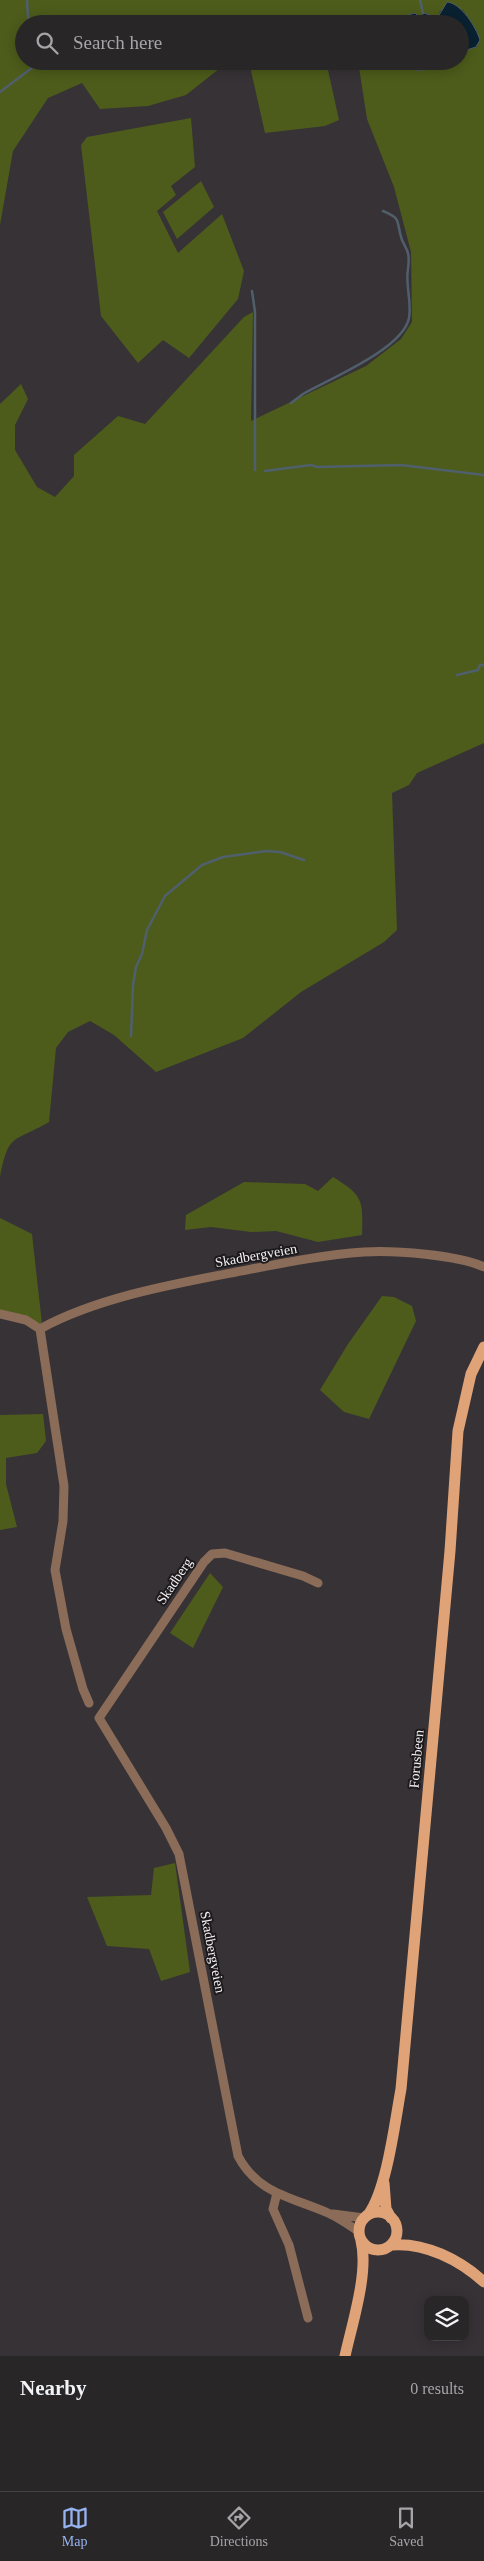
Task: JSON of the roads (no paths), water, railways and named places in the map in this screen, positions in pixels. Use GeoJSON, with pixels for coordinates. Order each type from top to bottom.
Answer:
{"type":"FeatureCollection","features":[{"type":"Feature","properties":{"kind":"main road","name":"Forusbeen"},"geometry":{"type":"LineString","coordinates":[[345,2356],[359,2288],[363,2255],[360,2236],[366,2216],[374,2207],[383,2176],[401,2089],[450,1551],[458,1431],[471,1374],[484,1347]]}},
{"type":"Feature","properties":{"kind":"main road","name":"Forusbeen"},"geometry":{"type":"LineString","coordinates":[[359,2288],[369,2264],[396,2236],[394,2222],[386,2209],[383,2176]]}},
{"type":"Feature","properties":{"kind":"main road"},"geometry":{"type":"LineString","coordinates":[[366,2216],[382,2213],[394,2222],[401,2233],[427,2249],[464,2266],[484,2282]]}},
{"type":"Feature","properties":{"kind":"main road"},"geometry":{"type":"LineString","coordinates":[[360,2236],[372,2250],[387,2247],[427,2249]]}},
{"type":"Feature","properties":{"kind":"street","name":"Skadbergveien"},"geometry":{"type":"LineString","coordinates":[[40,1329],[111,1301],[166,1285],[335,1256],[365,1252],[417,1255],[475,1263],[484,1267]]}},
{"type":"Feature","properties":{"kind":"street"},"geometry":{"type":"LineString","coordinates":[[0,1314],[26,1320],[40,1329],[64,1486],[63,1521],[55,1570],[66,1629],[82,1689],[89,1703]]}},
{"type":"Feature","properties":{"kind":"street","name":"Skadberg"},"geometry":{"type":"LineString","coordinates":[[99,1718],[204,1562],[212,1554],[225,1553],[303,1576],[318,1584]]}},
{"type":"Feature","properties":{"kind":"street","name":"Skadbergveien"},"geometry":{"type":"LineString","coordinates":[[99,1718],[166,1828],[179,1854],[238,2156],[253,2178],[276,2193],[330,2214],[360,2236]]}},
{"type":"Feature","properties":{"kind":"street"},"geometry":{"type":"LineString","coordinates":[[276,2193],[273,2209],[289,2245],[308,2318]]}},
{"type":"Feature","properties":{"kind":"street","name":"Skadbergveien"},"geometry":{"type":"LineString","coordinates":[[330,2214],[366,2216]]}},
{"type":"Feature","properties":{"kind":"water"},"geometry":{"type":"Polygon","coordinates":[[[447,2],[458,7],[466,15],[439,15],[447,2]]]}},
{"type":"Feature","properties":{"kind":"water"},"geometry":{"type":"Polygon","coordinates":[[[469,20],[480,40],[476,47],[469,49],[469,20]]]}},
{"type":"Feature","properties":{"kind":"waterway"},"geometry":{"type":"LineString","coordinates":[[27,0],[28,15]]}},
{"type":"Feature","properties":{"kind":"waterway"},"geometry":{"type":"LineString","coordinates":[[420,0],[423,13]]}},
{"type":"Feature","properties":{"kind":"waterway"},"geometry":{"type":"LineString","coordinates":[[0,92],[29,70]]}},
{"type":"Feature","properties":{"kind":"waterway"},"geometry":{"type":"LineString","coordinates":[[291,403],[303,394],[380,352],[404,330],[410,312],[407,281],[408,252],[401,238],[396,219],[383,211]]}},
{"type":"Feature","properties":{"kind":"waterway"},"geometry":{"type":"LineString","coordinates":[[252,291],[255,312],[255,470]]}},
{"type":"Feature","properties":{"kind":"waterway"},"geometry":{"type":"LineString","coordinates":[[265,471],[311,465],[317,467],[401,465],[484,475]]}},
{"type":"Feature","properties":{"kind":"waterway"},"geometry":{"type":"LineString","coordinates":[[457,675],[478,670],[480,665],[484,665]]}},
{"type":"Feature","properties":{"kind":"waterway"},"geometry":{"type":"LineString","coordinates":[[131,1036],[133,985],[136,967],[142,954],[147,930],[165,896],[202,865],[223,857],[266,851],[280,852],[304,860]]}}]}
